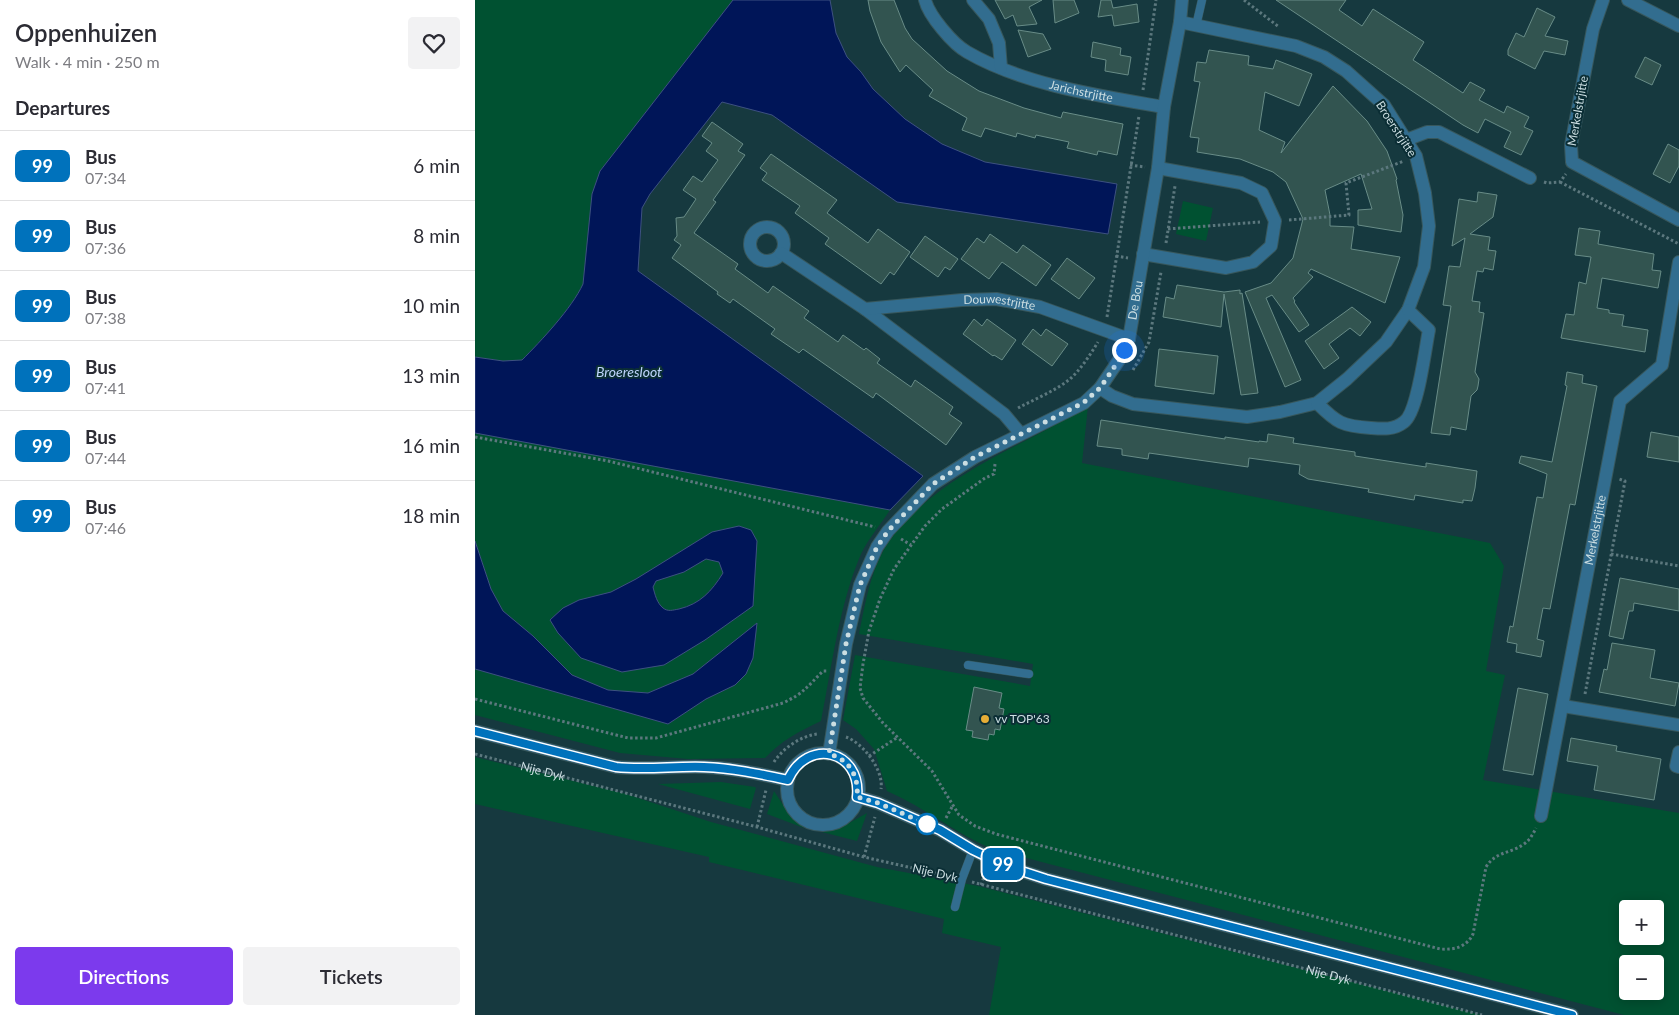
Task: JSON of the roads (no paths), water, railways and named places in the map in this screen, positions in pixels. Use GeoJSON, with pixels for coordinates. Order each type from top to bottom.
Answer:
{"type":"FeatureCollection","features":[{"type":"Feature","properties":{"kind":"street","name":"Jarichstrjitte"},"geometry":{"type":"LineString","coordinates":[[925,0],[940,27],[966,51],[1001,68],[1056,86],[1164,108]]}},
{"type":"Feature","properties":{"kind":"street"},"geometry":{"type":"LineString","coordinates":[[973,0],[989,19],[999,43],[1001,68]]}},
{"type":"Feature","properties":{"kind":"street","name":"De Bou"},"geometry":{"type":"LineString","coordinates":[[829,754],[846,644],[860,585],[877,547],[888,531],[933,484],[975,457],[1083,403],[1100,388],[1119,360],[1129,339],[1158,168],[1164,108],[1180,22],[1182,0]]}},
{"type":"Feature","properties":{"kind":"street","name":"Merkelstrjitte"},"geometry":{"type":"LineString","coordinates":[[1603,0],[1593,29],[1571,144],[1572,162],[1679,220]]}},
{"type":"Feature","properties":{"kind":"street"},"geometry":{"type":"LineString","coordinates":[[1628,0],[1679,26]]}},
{"type":"Feature","properties":{"kind":"street","name":"Broerstrjitte"},"geometry":{"type":"LineString","coordinates":[[1100,388],[1112,396],[1133,404],[1247,417],[1280,412],[1317,403],[1347,379],[1386,342],[1408,310],[1424,268],[1429,226],[1425,193],[1416,156],[1384,105],[1346,71],[1323,56],[1296,46],[1180,22]]}},
{"type":"Feature","properties":{"kind":"street"},"geometry":{"type":"LineString","coordinates":[[1406,140],[1427,132],[1439,132],[1530,178]]}},
{"type":"Feature","properties":{"kind":"street"},"geometry":{"type":"LineString","coordinates":[[1143,254],[1226,268],[1253,262],[1271,246],[1275,221],[1263,193],[1241,183],[1158,168]]}},
{"type":"Feature","properties":{"kind":"street"},"geometry":{"type":"LineString","coordinates":[[781,253],[865,309],[1004,414],[1021,433]]}},
{"type":"Feature","properties":{"kind":"street","name":"Merkelstrjitte"},"geometry":{"type":"LineString","coordinates":[[1541,816],[1620,401],[1662,365],[1679,262]]}},
{"type":"Feature","properties":{"kind":"street","name":"Douwestrjitte"},"geometry":{"type":"LineString","coordinates":[[865,309],[962,300],[996,299],[1040,308],[1129,339]]}},
{"type":"Feature","properties":{"kind":"street"},"geometry":{"type":"LineString","coordinates":[[1317,403],[1335,421],[1356,427],[1388,430],[1405,422],[1413,409],[1429,330],[1408,310]]}},
{"type":"Feature","properties":{"kind":"street"},"geometry":{"type":"LineString","coordinates":[[1563,706],[1679,726]]}},
{"type":"Feature","properties":{"kind":"street","name":"Nije Dyk"},"geometry":{"type":"LineString","coordinates":[[475,731],[616,767],[637,769],[673,767],[721,768],[788,780]]}},
{"type":"Feature","properties":{"kind":"street"},"geometry":{"type":"LineString","coordinates":[[1679,752],[1676,766],[1679,767]]}},
{"type":"Feature","properties":{"kind":"street"},"geometry":{"type":"LineString","coordinates":[[829,754],[844,761],[852,768],[857,778],[857,797],[855,806],[843,819],[825,825],[814,824],[796,814],[791,806],[787,797],[788,780],[792,771],[805,758],[829,754]]}},
{"type":"Feature","properties":{"kind":"street","name":"Nije Dyk"},"geometry":{"type":"LineString","coordinates":[[857,797],[878,803],[940,830],[973,850],[1006,866],[1046,879],[1572,1015]]}},
{"type":"Feature","properties":{"kind":"lane"},"geometry":{"type":"LineString","coordinates":[[1196,26],[1202,0]]}},
{"type":"Feature","properties":{"kind":"lane"},"geometry":{"type":"LineString","coordinates":[[968,665],[1029,674]]}},
{"type":"Feature","properties":{"kind":"lane"},"geometry":{"type":"LineString","coordinates":[[955,907],[962,879],[973,850]]}},
{"type":"Feature","properties":{"kind":"water","name":"Broeresloot"},"geometry":{"type":"Polygon","coordinates":[[[733,0],[830,0],[836,33],[847,57],[873,89],[905,119],[942,144],[985,162],[1117,184],[1108,234],[897,202],[772,115],[722,102],[650,194],[642,208],[638,271],[923,476],[890,510],[475,433],[475,357],[503,361],[522,360],[564,314],[583,284],[592,194],[600,171],[733,0]]]}},
{"type":"Feature","properties":{"kind":"water"},"geometry":{"type":"Polygon","coordinates":[[[739,526],[751,530],[757,541],[753,606],[705,640],[664,665],[622,672],[581,658],[558,633],[550,620],[563,608],[579,600],[611,592],[636,579],[712,532],[739,526]],[[706,559],[684,572],[656,581],[653,587],[659,604],[665,609],[679,609],[693,604],[705,596],[723,573],[719,562],[706,559]]]}},
{"type":"Feature","properties":{"kind":"water"},"geometry":{"type":"Polygon","coordinates":[[[475,541],[491,589],[503,611],[533,636],[572,675],[608,690],[648,693],[693,674],[757,623],[753,658],[746,674],[735,685],[706,699],[668,724],[475,669],[475,541]]]}},
{"type":"Feature","properties":{"kind":"place","name":"vv TOP'63"},"geometry":{"type":"Point","coordinates":[985,719]}}]}
